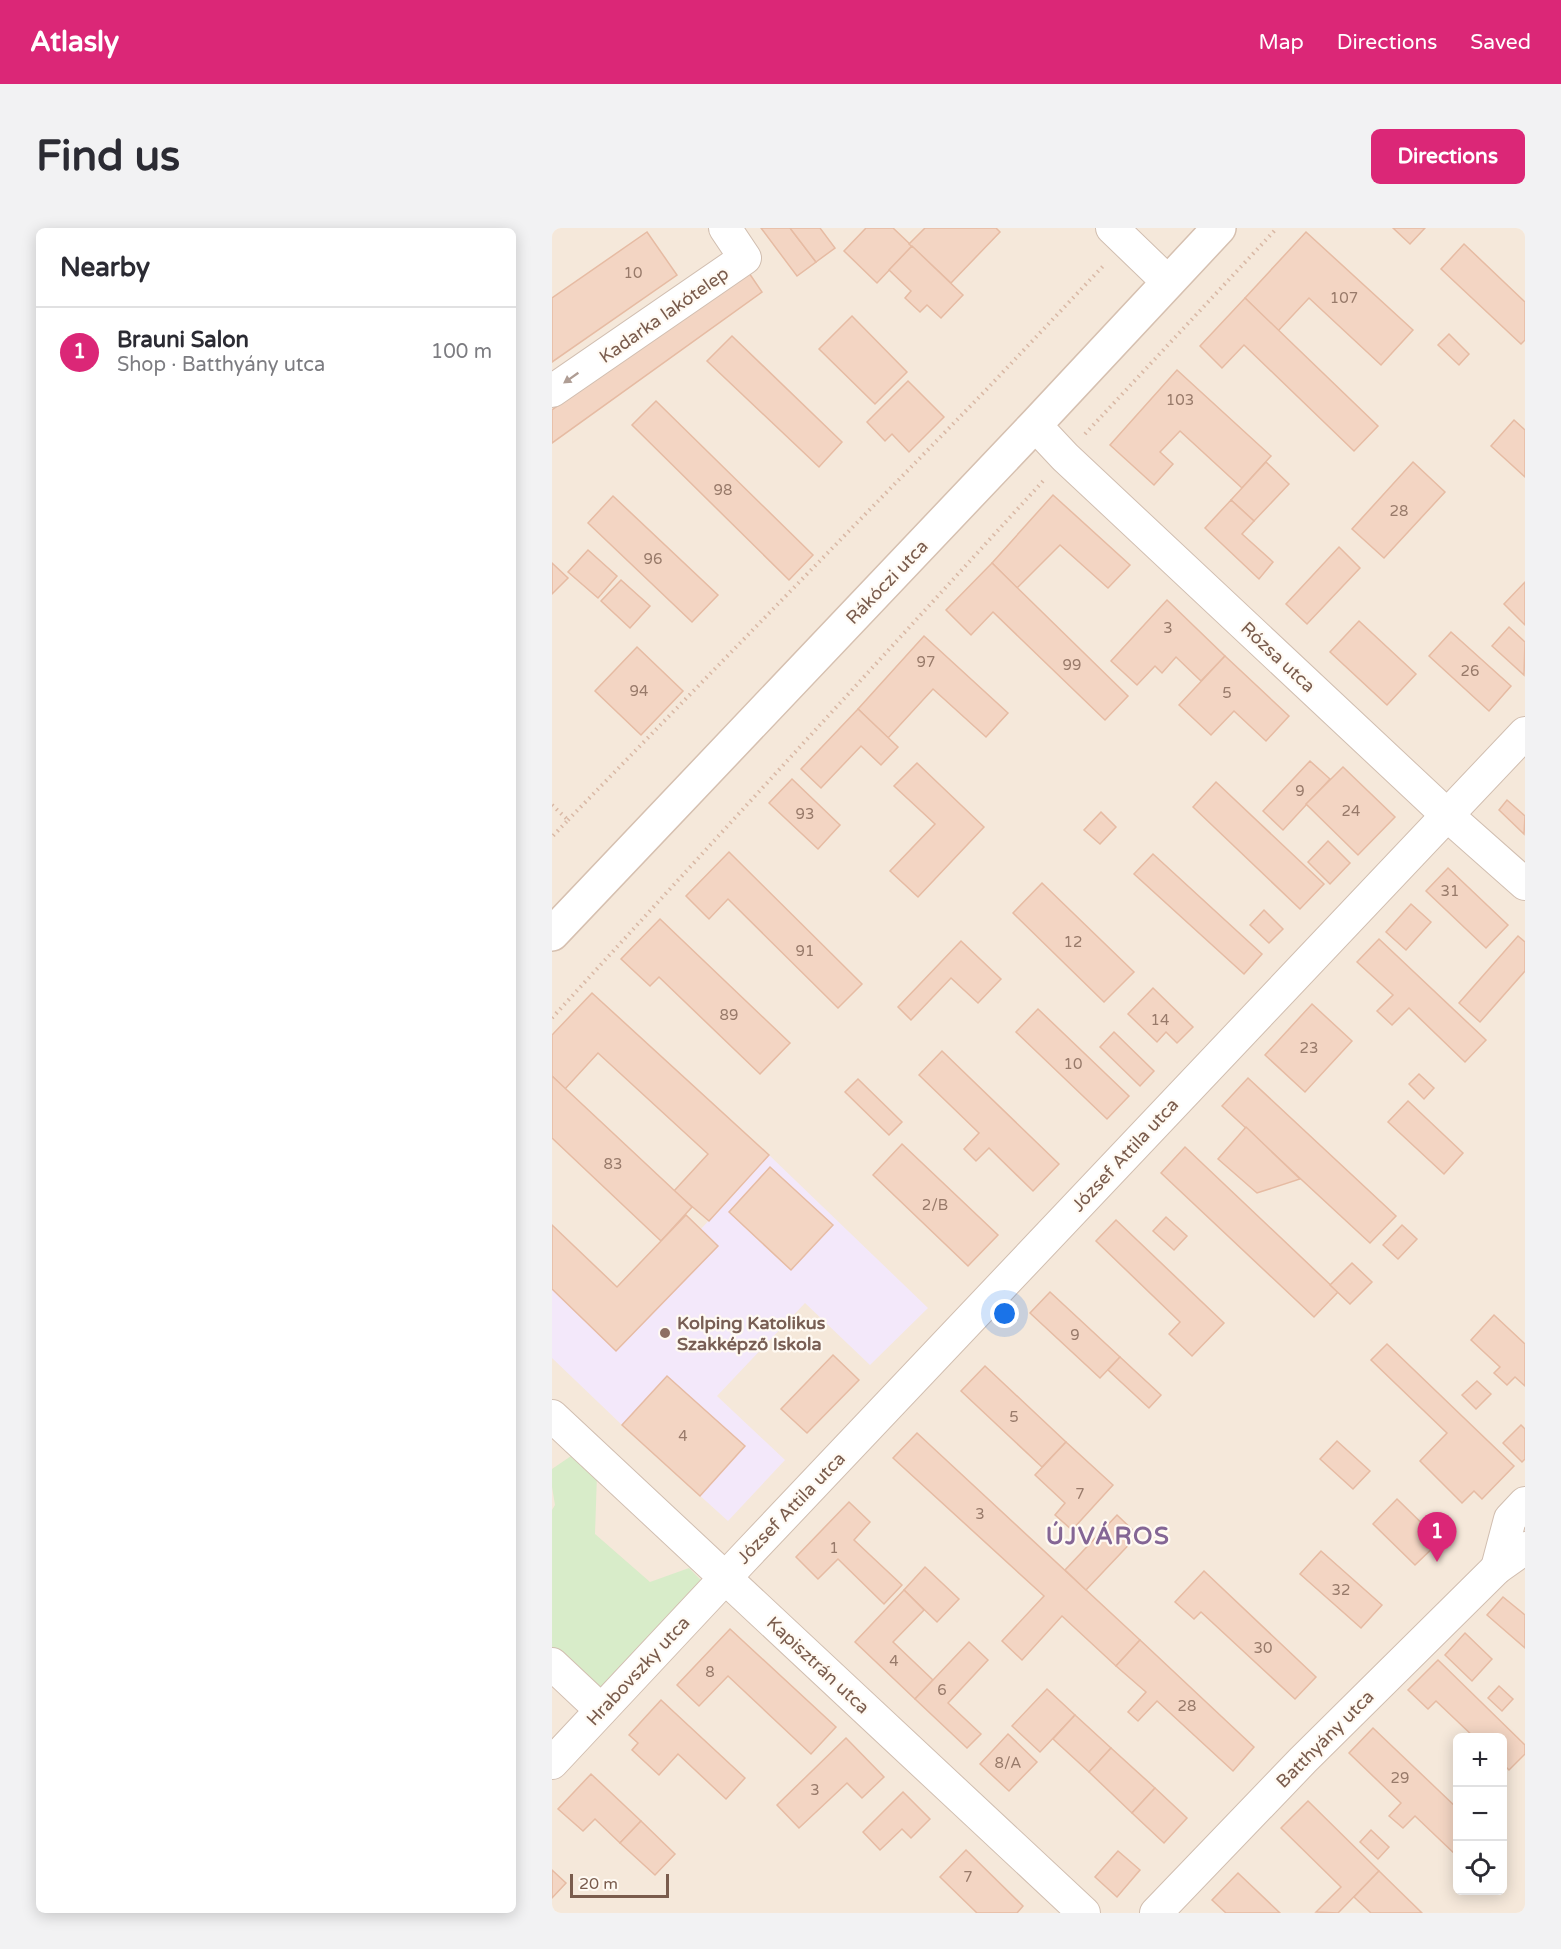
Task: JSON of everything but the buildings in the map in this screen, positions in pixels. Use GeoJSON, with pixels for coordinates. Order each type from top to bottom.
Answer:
{"type":"FeatureCollection","features":[{"type":"Feature","properties":{"kind":"street","name":"Kadarka lakótelep"},"geometry":{"type":"LineString","coordinates":[[552,391],[745,258],[725,228]]}},
{"type":"Feature","properties":{"kind":"street","name":"Rákóczi utca"},"geometry":{"type":"LineString","coordinates":[[552,934],[1220,228]]}},
{"type":"Feature","properties":{"kind":"street"},"geometry":{"type":"LineString","coordinates":[[1119,235],[1168,282]]}},
{"type":"Feature","properties":{"kind":"street","name":"Rózsa utca"},"geometry":{"type":"LineString","coordinates":[[1035,425],[1065,457],[1447,815],[1525,884]]}},
{"type":"Feature","properties":{"kind":"street","name":"József Attila utca"},"geometry":{"type":"LineString","coordinates":[[725,1578],[1525,733]]}},
{"type":"Feature","properties":{"kind":"street","name":"Kapisztrán utca"},"geometry":{"type":"LineString","coordinates":[[552,1416],[1084,1913]]}},
{"type":"Feature","properties":{"kind":"street"},"geometry":{"type":"LineString","coordinates":[[1497,1568],[1510,1519],[1525,1503]]}},
{"type":"Feature","properties":{"kind":"street","name":"Batthyány utca"},"geometry":{"type":"LineString","coordinates":[[1156,1913],[1303,1760],[1497,1568],[1525,1548]]}},
{"type":"Feature","properties":{"kind":"street","name":"Hrabovszky utca"},"geometry":{"type":"LineString","coordinates":[[552,1763],[725,1578]]}},
{"type":"Feature","properties":{"kind":"street"},"geometry":{"type":"LineString","coordinates":[[552,1664],[601,1710]]}},
{"type":"Feature","properties":{"kind":"path"},"geometry":{"type":"LineString","coordinates":[[552,1018],[1277,228]]}},
{"type":"Feature","properties":{"kind":"path"},"geometry":{"type":"LineString","coordinates":[[552,837],[962,415],[1119,235]]}},
{"type":"Feature","properties":{"kind":"path"},"geometry":{"type":"LineString","coordinates":[[552,805],[568,820]]}},
{"type":"Feature","properties":{"kind":"shaded area"},"geometry":{"type":"Polygon","coordinates":[[[552,228],[1525,228],[1525,1913],[552,1913],[552,228]]]}},
{"type":"Feature","properties":{"kind":"shaded area","name":"Kolping Katolikus Szakképző Iskola"},"geometry":{"type":"Polygon","coordinates":[[[769,1155],[928,1308],[870,1365],[805,1303],[717,1396],[785,1460],[728,1521],[552,1358],[552,1225],[617,1287],[686,1215],[701,1229],[769,1155]]]}},
{"type":"Feature","properties":{"kind":"green space"},"geometry":{"type":"Polygon","coordinates":[[[574,1454],[597,1474],[595,1534],[650,1582],[689,1568],[707,1586],[601,1699],[552,1651],[552,1510],[555,1505],[552,1469],[574,1454]]]}},
{"type":"Feature","properties":{"kind":"place","name":"Kolping Katolikus Szakképző Iskola"},"geometry":{"type":"Point","coordinates":[665,1333]}},
{"type":"Feature","properties":{"kind":"place","name":"Brauni Salon"},"geometry":{"type":"Point","coordinates":[1437,1562]}},
{"type":"Feature","properties":{"kind":"district","name":"ÚJVÁROS"},"geometry":{"type":"Point","coordinates":[1108,1536]}}]}
